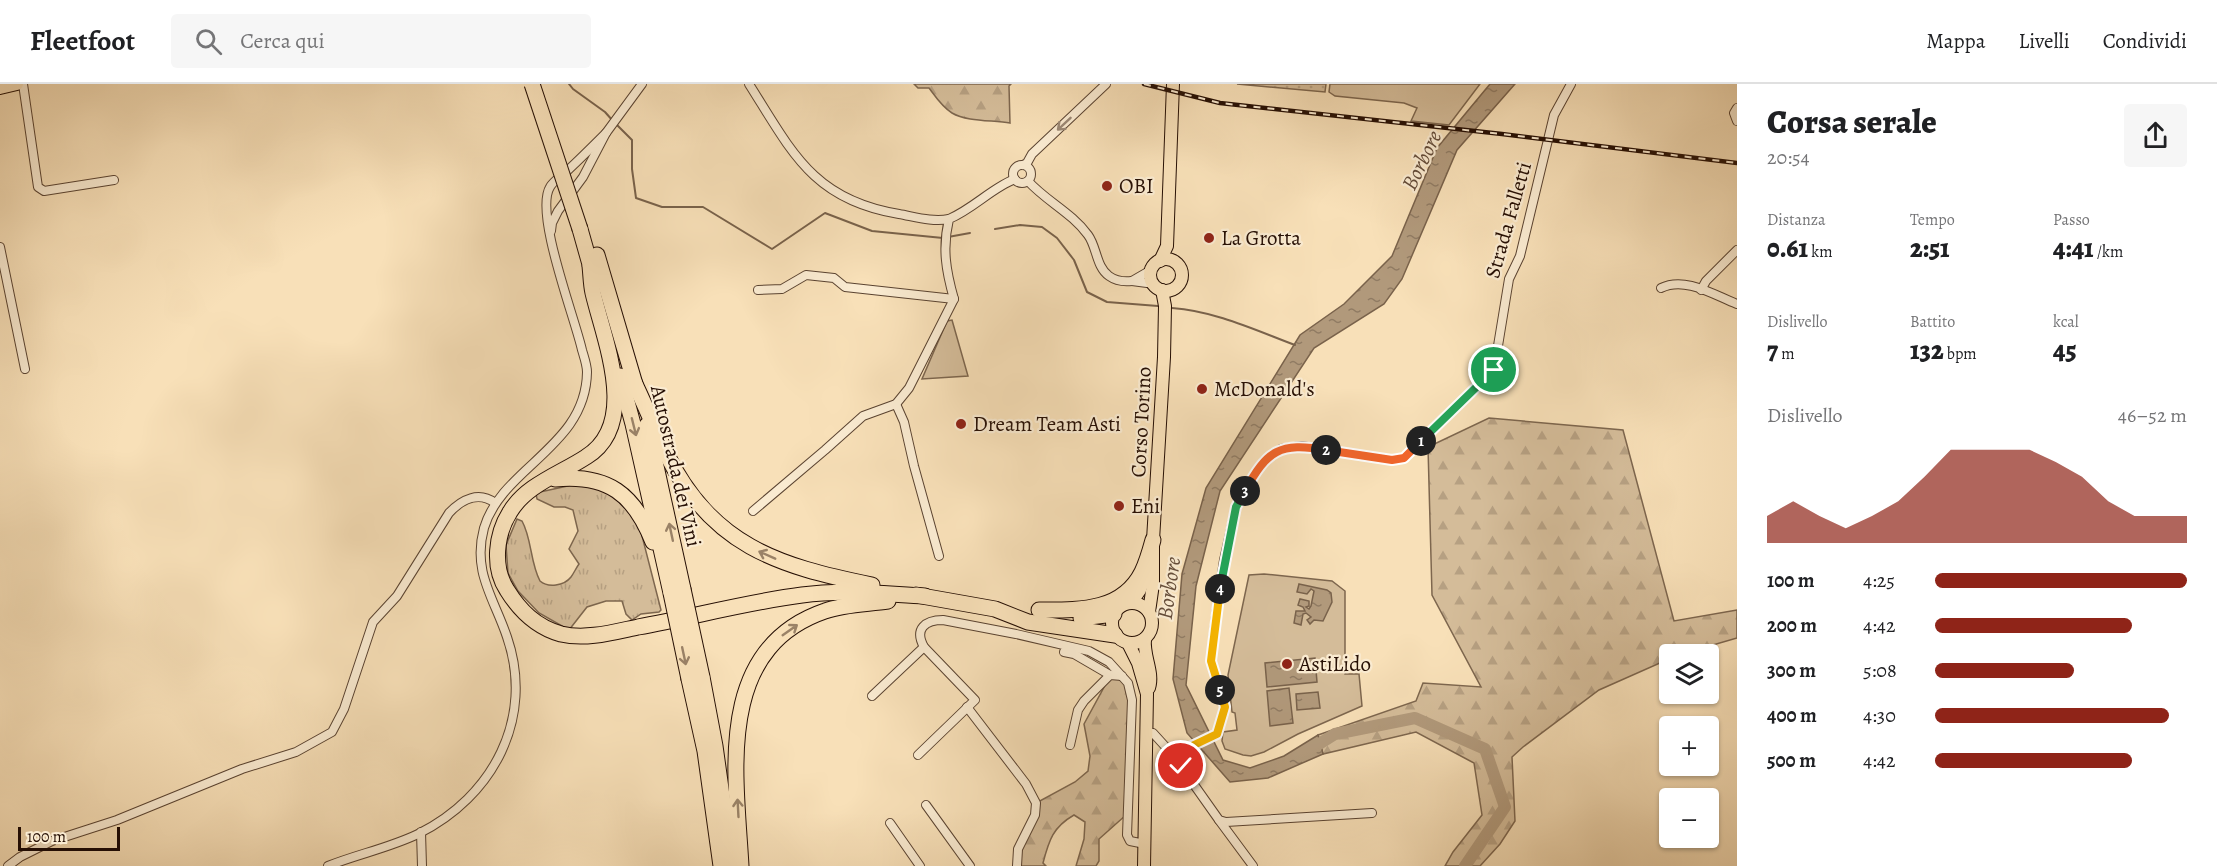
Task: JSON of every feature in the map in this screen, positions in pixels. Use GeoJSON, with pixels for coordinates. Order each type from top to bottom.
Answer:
{"type":"FeatureCollection","features":[{"type":"Feature","properties":{"kind":"highway","name":"Autostrada dei Vini"},"geometry":{"type":"LineString","coordinates":[[532,84],[584,228],[646,422],[677,591],[696,678],[715,747],[732,866]]}},
{"type":"Feature","properties":{"kind":"highway","name":"Autostrada dei Vini"},"geometry":{"type":"LineString","coordinates":[[543,84],[584,228],[590,266],[677,591]]}},
{"type":"Feature","properties":{"kind":"highway"},"geometry":{"type":"LineString","coordinates":[[590,266],[592,290],[612,365],[616,402],[609,430],[596,451],[527,492],[510,512],[499,537],[497,561],[503,584],[518,607],[547,629],[563,634],[585,635],[810,594],[842,592],[925,596]]}},
{"type":"Feature","properties":{"kind":"highway"},"geometry":{"type":"LineString","coordinates":[[634,382],[675,470],[708,515],[726,531],[758,551],[806,570],[994,609],[1089,608],[1107,604],[1122,596],[1133,586],[1143,570],[1153,540]]}},
{"type":"Feature","properties":{"kind":"highway"},"geometry":{"type":"LineString","coordinates":[[546,480],[577,477],[599,481],[623,494],[640,514],[677,591]]}},
{"type":"Feature","properties":{"kind":"highway"},"geometry":{"type":"LineString","coordinates":[[741,866],[736,767],[737,731],[745,690],[762,659],[785,632],[822,612],[835,608],[925,596]]}},
{"type":"Feature","properties":{"kind":"highway"},"geometry":{"type":"LineString","coordinates":[[994,609],[1028,622],[1115,635]]}},
{"type":"Feature","properties":{"kind":"highway"},"geometry":{"type":"LineString","coordinates":[[1039,610],[1068,617],[1085,618],[1114,614]]}},
{"type":"Feature","properties":{"kind":"highway","name":"Autostrada dei Vini"},"geometry":{"type":"LineString","coordinates":[[696,678],[721,866]]}},
{"type":"Feature","properties":{"kind":"main road"},"geometry":{"type":"LineString","coordinates":[[0,88],[17,84]]}},
{"type":"Feature","properties":{"kind":"main road","name":"Corso Torino"},"geometry":{"type":"LineString","coordinates":[[1147,694],[1151,680],[1145,654],[1145,639],[1152,623],[1149,612],[1153,584],[1153,540],[1165,306],[1167,290],[1179,284],[1181,274],[1167,246],[1173,84]]}},
{"type":"Feature","properties":{"kind":"main road","name":"Corso Torino"},"geometry":{"type":"LineString","coordinates":[[1154,271],[1167,246]]}},
{"type":"Feature","properties":{"kind":"main road"},"geometry":{"type":"LineString","coordinates":[[1167,290],[1154,271],[1173,261]]}},
{"type":"Feature","properties":{"kind":"main road","name":"Corso Torino"},"geometry":{"type":"LineString","coordinates":[[1131,603],[1140,590],[1153,540]]}},
{"type":"Feature","properties":{"kind":"main road"},"geometry":{"type":"LineString","coordinates":[[1145,639],[1128,644],[1122,642],[1115,635],[1111,625],[1114,614],[1121,606],[1131,603],[1144,607],[1149,612]]}},
{"type":"Feature","properties":{"kind":"main road","name":"Corso Torino"},"geometry":{"type":"LineString","coordinates":[[1128,644],[1138,663],[1147,694],[1144,866]]}},
{"type":"Feature","properties":{"kind":"street"},"geometry":{"type":"LineString","coordinates":[[23,84],[38,187],[44,191],[114,180]]}},
{"type":"Feature","properties":{"kind":"street"},"geometry":{"type":"LineString","coordinates":[[328,866],[397,844],[454,811],[475,793],[490,772],[511,728],[517,683],[514,656],[482,576],[481,552],[484,528],[495,503],[556,442],[584,398],[587,371],[546,216],[546,200],[550,186],[606,133],[642,84]]}},
{"type":"Feature","properties":{"kind":"street"},"geometry":{"type":"LineString","coordinates":[[749,84],[794,155],[813,176],[837,194],[849,201],[878,211],[948,223]]}},
{"type":"Feature","properties":{"kind":"street"},"geometry":{"type":"LineString","coordinates":[[1028,181],[1020,183],[1015,179],[1014,171],[1017,166],[1027,164],[1032,154],[1106,84]]}},
{"type":"Feature","properties":{"kind":"street","name":"Strada Falletti"},"geometry":{"type":"LineString","coordinates":[[1177,753],[1217,734],[1225,707],[1211,661],[1224,560],[1236,507],[1264,461],[1281,449],[1301,446],[1392,460],[1404,458],[1494,370],[1509,279],[1520,256],[1554,115],[1571,84]]}},
{"type":"Feature","properties":{"kind":"street"},"geometry":{"type":"LineString","coordinates":[[1737,108],[1734,113],[1737,121]]}},
{"type":"Feature","properties":{"kind":"street"},"geometry":{"type":"LineString","coordinates":[[551,236],[552,223],[558,211],[583,177],[606,133]]}},
{"type":"Feature","properties":{"kind":"street"},"geometry":{"type":"LineString","coordinates":[[1023,165],[1029,168],[1031,173],[1028,181]]}},
{"type":"Feature","properties":{"kind":"street"},"geometry":{"type":"LineString","coordinates":[[753,511],[863,416],[897,404],[909,388],[954,299],[945,269],[944,246],[948,223],[1015,179]]}},
{"type":"Feature","properties":{"kind":"street"},"geometry":{"type":"LineString","coordinates":[[1028,181],[1053,205],[1080,224],[1093,242],[1105,273],[1116,280],[1148,283],[1154,271]]}},
{"type":"Feature","properties":{"kind":"street"},"geometry":{"type":"LineString","coordinates":[[0,247],[26,369]]}},
{"type":"Feature","properties":{"kind":"street"},"geometry":{"type":"LineString","coordinates":[[1701,290],[1707,280],[1737,250]]}},
{"type":"Feature","properties":{"kind":"street"},"geometry":{"type":"LineString","coordinates":[[758,290],[782,289],[806,275],[834,278],[845,287],[954,299]]}},
{"type":"Feature","properties":{"kind":"street"},"geometry":{"type":"LineString","coordinates":[[1661,288],[1671,283],[1682,283],[1737,304]]}},
{"type":"Feature","properties":{"kind":"street"},"geometry":{"type":"LineString","coordinates":[[897,404],[904,422],[939,556]]}},
{"type":"Feature","properties":{"kind":"street"},"geometry":{"type":"LineString","coordinates":[[8,866],[20,857],[52,841],[117,820],[242,769],[296,752],[332,732],[344,709],[373,622],[397,596],[449,513],[457,505],[473,497],[487,498],[495,503]]}},
{"type":"Feature","properties":{"kind":"street"},"geometry":{"type":"LineString","coordinates":[[918,755],[975,700],[924,647],[920,640],[921,631],[926,623],[943,620],[1089,651],[1109,662],[1128,683],[1132,700],[1127,835],[1130,841],[1145,844]]}},
{"type":"Feature","properties":{"kind":"street"},"geometry":{"type":"LineString","coordinates":[[872,696],[924,647]]}},
{"type":"Feature","properties":{"kind":"street"},"geometry":{"type":"LineString","coordinates":[[1064,652],[1074,654],[1110,675],[1122,676]]}},
{"type":"Feature","properties":{"kind":"street"},"geometry":{"type":"LineString","coordinates":[[1070,745],[1078,710],[1110,675]]}},
{"type":"Feature","properties":{"kind":"street"},"geometry":{"type":"LineString","coordinates":[[967,707],[1026,784],[1036,803],[1035,815],[1018,849],[1017,866]]}},
{"type":"Feature","properties":{"kind":"street"},"geometry":{"type":"LineString","coordinates":[[1148,733],[1153,734],[1177,753],[1219,820],[1253,866]]}},
{"type":"Feature","properties":{"kind":"street"},"geometry":{"type":"LineString","coordinates":[[926,805],[970,866]]}},
{"type":"Feature","properties":{"kind":"street"},"geometry":{"type":"LineString","coordinates":[[1219,820],[1238,821],[1372,813]]}},
{"type":"Feature","properties":{"kind":"street"},"geometry":{"type":"LineString","coordinates":[[890,823],[920,866]]}},
{"type":"Feature","properties":{"kind":"street"},"geometry":{"type":"LineString","coordinates":[[421,832],[422,866]]}},
{"type":"Feature","properties":{"kind":"green space"},"geometry":{"type":"Polygon","coordinates":[[[914,84],[1011,84],[1009,86],[1010,123],[958,116],[945,108],[929,88],[918,88],[914,84]]]}},
{"type":"Feature","properties":{"kind":"green space"},"geometry":{"type":"Polygon","coordinates":[[[1237,84],[1326,84],[1325,92],[1237,84]]]}},
{"type":"Feature","properties":{"kind":"green space"},"geometry":{"type":"Polygon","coordinates":[[[1330,84],[1480,84],[1449,125],[1411,121],[1417,108],[1404,103],[1335,96],[1329,92],[1330,84]]]}},
{"type":"Feature","properties":{"kind":"green space"},"geometry":{"type":"Polygon","coordinates":[[[952,320],[968,376],[922,379],[947,321],[952,320]]]}},
{"type":"Feature","properties":{"kind":"green space"},"geometry":{"type":"Polygon","coordinates":[[[1489,418],[1623,430],[1674,621],[1737,610],[1737,638],[1716,644],[1659,644],[1659,663],[1599,690],[1512,757],[1515,821],[1500,844],[1480,866],[1445,866],[1482,815],[1474,763],[1416,732],[1323,754],[1318,735],[1416,701],[1423,683],[1481,687],[1432,595],[1428,447],[1489,418]]]}},
{"type":"Feature","properties":{"kind":"green space"},"geometry":{"type":"Polygon","coordinates":[[[586,482],[623,502],[640,528],[661,610],[659,612],[641,614],[632,620],[626,614],[622,601],[606,601],[587,607],[569,630],[539,613],[518,591],[508,573],[506,545],[517,519],[522,521],[525,528],[540,581],[551,585],[568,580],[579,564],[569,549],[578,531],[573,510],[554,507],[537,499],[536,494],[586,482]]]}},
{"type":"Feature","properties":{"kind":"green space","name":"AstiLido"},"geometry":{"type":"Polygon","coordinates":[[[1264,574],[1332,581],[1345,591],[1345,674],[1359,674],[1362,706],[1251,756],[1225,749],[1222,741],[1223,732],[1237,730],[1235,713],[1232,712],[1228,675],[1249,575],[1264,574]]]}},
{"type":"Feature","properties":{"kind":"green space"},"geometry":{"type":"Polygon","coordinates":[[[1122,676],[1132,700],[1126,815],[1099,839],[1099,861],[1096,866],[1076,866],[1084,839],[1085,822],[1074,815],[1061,824],[1053,835],[1043,863],[1046,866],[1017,866],[1018,849],[1036,803],[1075,782],[1088,771],[1090,756],[1084,724],[1108,680],[1122,676]]]}},
{"type":"Feature","properties":{"kind":"water"},"geometry":{"type":"Polygon","coordinates":[[[1490,84],[1515,84],[1457,150],[1402,279],[1384,304],[1314,348],[1220,491],[1196,586],[1186,685],[1223,760],[1250,768],[1284,756],[1318,735],[1323,754],[1268,778],[1230,782],[1187,733],[1173,679],[1182,574],[1206,488],[1300,335],[1344,304],[1392,256],[1437,148],[1490,84]]]}},
{"type":"Feature","properties":{"kind":"water"},"geometry":{"type":"Polygon","coordinates":[[[1299,584],[1327,590],[1331,593],[1332,602],[1323,621],[1314,620],[1310,624],[1307,620],[1311,617],[1306,613],[1303,614],[1301,625],[1294,623],[1296,611],[1305,611],[1298,605],[1300,599],[1309,601],[1309,606],[1306,607],[1309,609],[1314,591],[1311,589],[1307,594],[1297,592],[1299,584]]]}},
{"type":"Feature","properties":{"kind":"water"},"geometry":{"type":"Polygon","coordinates":[[[1315,658],[1317,682],[1267,687],[1265,663],[1315,658]]]}},
{"type":"Feature","properties":{"kind":"water"},"geometry":{"type":"Polygon","coordinates":[[[1289,688],[1293,723],[1270,726],[1267,691],[1289,688]]]}},
{"type":"Feature","properties":{"kind":"water"},"geometry":{"type":"Polygon","coordinates":[[[1318,692],[1320,708],[1297,710],[1296,694],[1318,692]]]}},
{"type":"Feature","properties":{"kind":"waterway"},"geometry":{"type":"LineString","coordinates":[[569,84],[613,121]]}},
{"type":"Feature","properties":{"kind":"waterway"},"geometry":{"type":"LineString","coordinates":[[617,125],[632,140],[632,169],[636,198],[662,207],[703,207],[772,249],[825,213],[872,231],[943,238]]}},
{"type":"Feature","properties":{"kind":"waterway"},"geometry":{"type":"LineString","coordinates":[[995,229],[1020,225],[1042,227],[1057,238],[1074,260],[1087,292],[1107,302],[1158,306]]}},
{"type":"Feature","properties":{"kind":"waterway"},"geometry":{"type":"LineString","coordinates":[[948,237],[970,233]]}},
{"type":"Feature","properties":{"kind":"waterway"},"geometry":{"type":"LineString","coordinates":[[1172,308],[1219,317],[1295,345]]}},
{"type":"Feature","properties":{"kind":"waterway","name":"Borbore"},"geometry":{"type":"LineString","coordinates":[[1308,751],[1335,734],[1415,718],[1485,749],[1505,807],[1465,866]]}},
{"type":"Feature","properties":{"kind":"railway"},"geometry":{"type":"LineString","coordinates":[[1144,84],[1220,103],[1737,163]]}},
{"type":"Feature","properties":{"kind":"place","name":"OBI"},"geometry":{"type":"Point","coordinates":[1107,186]}},
{"type":"Feature","properties":{"kind":"place","name":"La Grotta"},"geometry":{"type":"Point","coordinates":[1209,238]}},
{"type":"Feature","properties":{"kind":"place","name":"McDonald's"},"geometry":{"type":"Point","coordinates":[1202,389]}},
{"type":"Feature","properties":{"kind":"place","name":"Dream Team Asti"},"geometry":{"type":"Point","coordinates":[961,424]}},
{"type":"Feature","properties":{"kind":"place","name":"Eni"},"geometry":{"type":"Point","coordinates":[1119,506]}},
{"type":"Feature","properties":{"kind":"place","name":"AstiLido"},"geometry":{"type":"Point","coordinates":[1287,664]}},
{"type":"Feature","properties":{"kind":"route"},"geometry":{"type":"LineString","coordinates":[[1181,766],[1173,755],[1217,734],[1225,707],[1211,661],[1224,560],[1236,507],[1264,461],[1281,449],[1301,446],[1392,460],[1404,458],[1494,370]]}}]}
